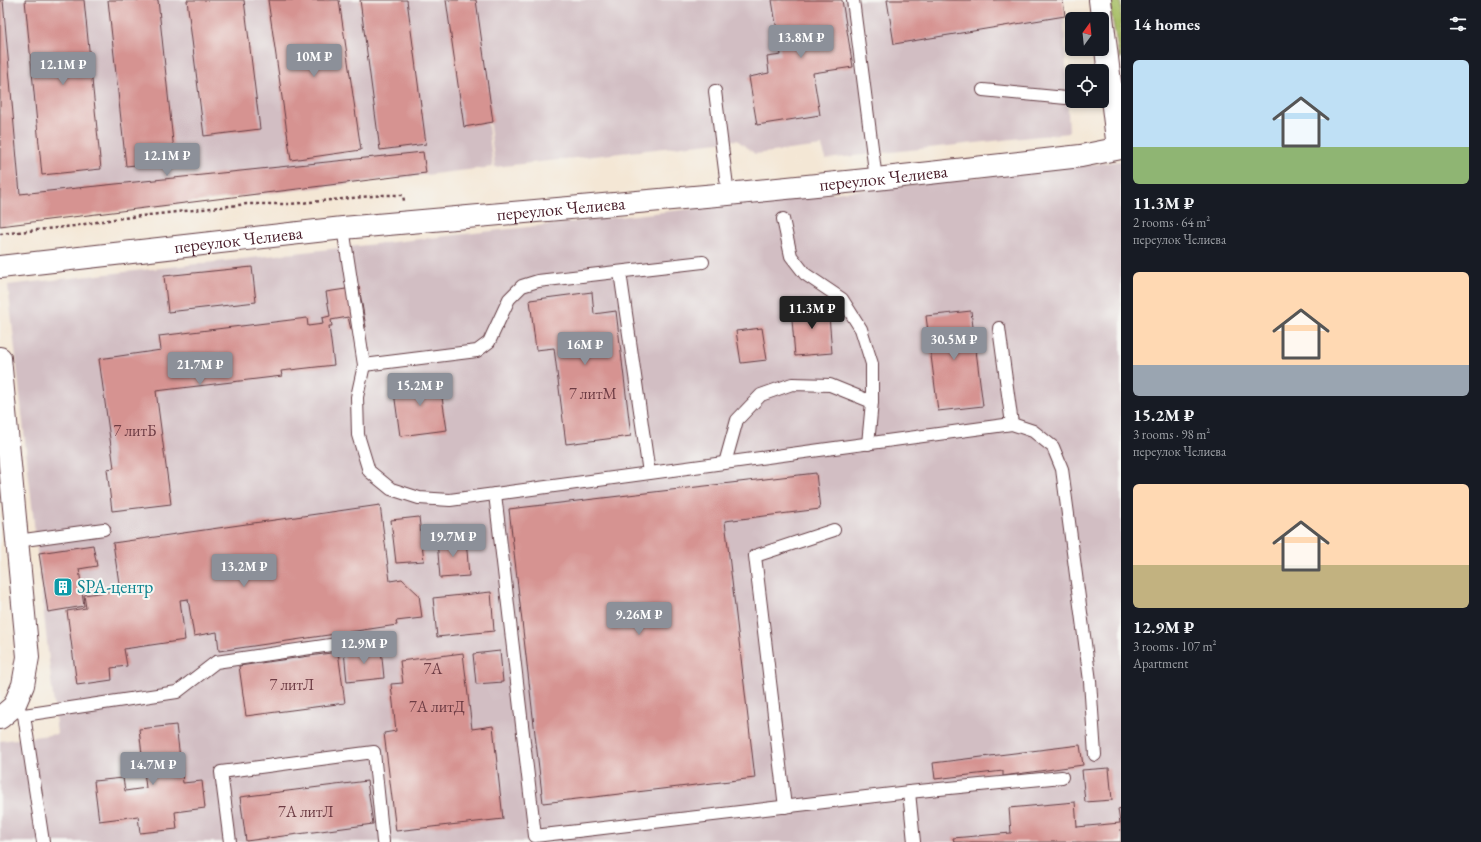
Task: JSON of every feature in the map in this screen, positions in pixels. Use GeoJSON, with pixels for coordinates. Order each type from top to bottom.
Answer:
{"type":"FeatureCollection","features":[{"type":"Feature","properties":{"kind":"street"},"geometry":{"type":"LineString","coordinates":[[1100,0],[1105,64]]}},
{"type":"Feature","properties":{"kind":"street"},"geometry":{"type":"LineString","coordinates":[[1109,102],[1120,148]]}},
{"type":"Feature","properties":{"kind":"street","name":"переулок Челиева"},"geometry":{"type":"LineString","coordinates":[[0,267],[343,228],[728,194],[876,179],[1081,156],[1120,148]]}},
{"type":"Feature","properties":{"kind":"street"},"geometry":{"type":"LineString","coordinates":[[0,358],[4,456],[17,541],[28,657],[23,685],[13,713]]}},
{"type":"Feature","properties":{"kind":"lane"},"geometry":{"type":"LineString","coordinates":[[853,0],[876,179]]}},
{"type":"Feature","properties":{"kind":"lane"},"geometry":{"type":"LineString","coordinates":[[983,90],[1065,98]]}},
{"type":"Feature","properties":{"kind":"lane"},"geometry":{"type":"LineString","coordinates":[[715,91],[728,194]]}},
{"type":"Feature","properties":{"kind":"lane"},"geometry":{"type":"LineString","coordinates":[[783,220],[790,256],[805,274],[842,299],[861,329],[872,364],[872,402],[868,444]]}},
{"type":"Feature","properties":{"kind":"lane"},"geometry":{"type":"LineString","coordinates":[[343,228],[364,366],[357,397],[358,435],[369,471],[391,489],[419,498],[450,500],[1012,424],[1033,431],[1054,447],[1062,470],[1090,681],[1095,755]]}},
{"type":"Feature","properties":{"kind":"lane"},"geometry":{"type":"LineString","coordinates":[[364,366],[477,351],[490,342],[509,299],[522,286],[538,281],[703,262]]}},
{"type":"Feature","properties":{"kind":"lane"},"geometry":{"type":"LineString","coordinates":[[620,272],[649,473]]}},
{"type":"Feature","properties":{"kind":"lane"},"geometry":{"type":"LineString","coordinates":[[999,328],[1012,424]]}},
{"type":"Feature","properties":{"kind":"lane"},"geometry":{"type":"LineString","coordinates":[[725,463],[737,420],[761,395],[792,384],[830,385],[872,402]]}},
{"type":"Feature","properties":{"kind":"lane"},"geometry":{"type":"LineString","coordinates":[[495,494],[533,839],[908,792],[1062,777]]}},
{"type":"Feature","properties":{"kind":"lane"},"geometry":{"type":"LineString","coordinates":[[17,541],[104,529]]}},
{"type":"Feature","properties":{"kind":"lane"},"geometry":{"type":"LineString","coordinates":[[785,807],[755,556],[834,530]]}},
{"type":"Feature","properties":{"kind":"lane"},"geometry":{"type":"LineString","coordinates":[[43,842],[13,713],[177,692],[216,662],[344,643]]}},
{"type":"Feature","properties":{"kind":"lane"},"geometry":{"type":"LineString","coordinates":[[230,842],[221,772],[374,752],[383,842]]}},
{"type":"Feature","properties":{"kind":"lane"},"geometry":{"type":"LineString","coordinates":[[908,792],[914,842]]}},
{"type":"Feature","properties":{"kind":"path"},"geometry":{"type":"LineString","coordinates":[[0,234],[74,226],[114,219],[248,204],[290,204],[383,195],[403,195],[408,222]]}},
{"type":"Feature","properties":{"kind":"shaded area"},"geometry":{"type":"Polygon","coordinates":[[[0,0],[473,0],[493,167],[0,225],[0,0]]]}},
{"type":"Feature","properties":{"kind":"shaded area"},"geometry":{"type":"Polygon","coordinates":[[[474,0],[1063,0],[1066,64],[1065,108],[1068,108],[1069,133],[826,159],[822,146],[755,154],[737,140],[495,167],[474,0]]]}},
{"type":"Feature","properties":{"kind":"shaded area"},"geometry":{"type":"Polygon","coordinates":[[[1121,161],[1121,842],[0,842],[0,741],[57,734],[8,285],[1121,161]]]}},
{"type":"Feature","properties":{"kind":"green space"},"geometry":{"type":"Polygon","coordinates":[[[1109,0],[1121,0],[1121,59],[1119,56],[1109,0]]]}},
{"type":"Feature","properties":{"kind":"building"},"geometry":{"type":"Polygon","coordinates":[[[0,0],[3,0],[20,194],[423,152],[426,173],[0,226],[0,0]]]}},
{"type":"Feature","properties":{"kind":"building"},"geometry":{"type":"Polygon","coordinates":[[[25,0],[84,0],[101,169],[42,175],[25,0]]]}},
{"type":"Feature","properties":{"kind":"building"},"geometry":{"type":"Polygon","coordinates":[[[108,0],[158,0],[175,161],[126,166],[108,0]]]}},
{"type":"Feature","properties":{"kind":"building"},"geometry":{"type":"Polygon","coordinates":[[[187,0],[244,0],[260,129],[204,136],[187,0]]]}},
{"type":"Feature","properties":{"kind":"building"},"geometry":{"type":"Polygon","coordinates":[[[268,0],[339,0],[361,150],[291,160],[268,0]]]}},
{"type":"Feature","properties":{"kind":"building"},"geometry":{"type":"Polygon","coordinates":[[[360,0],[407,0],[426,144],[380,150],[360,0]]]}},
{"type":"Feature","properties":{"kind":"building"},"geometry":{"type":"Polygon","coordinates":[[[446,0],[476,0],[493,122],[464,127],[446,0]]]}},
{"type":"Feature","properties":{"kind":"building"},"geometry":{"type":"Polygon","coordinates":[[[772,0],[842,0],[853,67],[813,73],[820,115],[757,125],[749,77],[769,73],[767,57],[781,55],[772,0]]]}},
{"type":"Feature","properties":{"kind":"building"},"geometry":{"type":"Polygon","coordinates":[[[887,0],[1063,0],[1065,16],[894,44],[887,0]]]}},
{"type":"Feature","properties":{"kind":"building"},"geometry":{"type":"Polygon","coordinates":[[[252,267],[256,302],[168,312],[164,276],[252,267]]]}},
{"type":"Feature","properties":{"kind":"building"},"geometry":{"type":"Polygon","coordinates":[[[359,287],[366,327],[351,330],[348,317],[331,320],[332,326],[329,326],[334,365],[281,371],[282,376],[156,391],[171,504],[112,511],[107,469],[114,468],[99,359],[161,350],[159,336],[307,318],[308,326],[323,324],[322,318],[330,316],[326,292],[359,287]]]}},
{"type":"Feature","properties":{"kind":"building"},"geometry":{"type":"Polygon","coordinates":[[[592,292],[594,314],[616,311],[631,436],[566,444],[554,348],[536,350],[530,300],[592,292]]]}},
{"type":"Feature","properties":{"kind":"building"},"geometry":{"type":"Polygon","coordinates":[[[828,303],[832,353],[795,356],[791,307],[828,303]]]}},
{"type":"Feature","properties":{"kind":"building"},"geometry":{"type":"Polygon","coordinates":[[[971,311],[983,406],[938,411],[926,316],[971,311]]]}},
{"type":"Feature","properties":{"kind":"building"},"geometry":{"type":"Polygon","coordinates":[[[762,328],[767,360],[741,363],[736,331],[762,328]]]}},
{"type":"Feature","properties":{"kind":"building"},"geometry":{"type":"Polygon","coordinates":[[[439,378],[447,430],[400,436],[393,385],[439,378]]]}},
{"type":"Feature","properties":{"kind":"building"},"geometry":{"type":"Polygon","coordinates":[[[816,473],[820,509],[725,521],[755,778],[543,803],[509,509],[816,473]]]}},
{"type":"Feature","properties":{"kind":"building"},"geometry":{"type":"Polygon","coordinates":[[[380,505],[390,581],[402,579],[419,595],[422,618],[396,621],[397,625],[219,651],[217,632],[194,636],[188,599],[180,600],[185,640],[124,649],[127,666],[111,668],[112,680],[77,685],[67,611],[86,608],[84,595],[120,590],[113,543],[380,505]]]}},
{"type":"Feature","properties":{"kind":"building"},"geometry":{"type":"Polygon","coordinates":[[[419,517],[424,561],[396,563],[391,520],[419,517]]]}},
{"type":"Feature","properties":{"kind":"building"},"geometry":{"type":"Polygon","coordinates":[[[466,538],[469,576],[440,578],[437,540],[466,538]]]}},
{"type":"Feature","properties":{"kind":"building","name":"SPA-центр"},"geometry":{"type":"Polygon","coordinates":[[[93,545],[97,566],[79,569],[84,606],[48,612],[39,553],[93,545]]]}},
{"type":"Feature","properties":{"kind":"building"},"geometry":{"type":"Polygon","coordinates":[[[491,592],[494,631],[437,637],[433,598],[491,592]]]}},
{"type":"Feature","properties":{"kind":"building"},"geometry":{"type":"Polygon","coordinates":[[[381,648],[384,678],[347,682],[344,651],[381,648]]]}},
{"type":"Feature","properties":{"kind":"building"},"geometry":{"type":"Polygon","coordinates":[[[500,651],[503,682],[476,684],[473,654],[500,651]]]}},
{"type":"Feature","properties":{"kind":"building"},"geometry":{"type":"Polygon","coordinates":[[[338,652],[345,703],[246,716],[239,666],[338,652]]]}},
{"type":"Feature","properties":{"kind":"building"},"geometry":{"type":"Polygon","coordinates":[[[463,653],[472,729],[493,726],[503,819],[396,831],[384,733],[396,731],[391,684],[403,683],[400,661],[463,653]]]}},
{"type":"Feature","properties":{"kind":"building"},"geometry":{"type":"Polygon","coordinates":[[[176,725],[183,783],[202,781],[205,808],[175,812],[177,829],[140,833],[138,816],[99,821],[94,781],[123,778],[125,791],[146,788],[139,729],[176,725]]]}},
{"type":"Feature","properties":{"kind":"building"},"geometry":{"type":"Polygon","coordinates":[[[1080,745],[1083,765],[1003,776],[1003,771],[935,779],[933,763],[1080,745]]]}},
{"type":"Feature","properties":{"kind":"building"},"geometry":{"type":"Polygon","coordinates":[[[1109,768],[1112,800],[1085,802],[1082,770],[1109,768]]]}},
{"type":"Feature","properties":{"kind":"building"},"geometry":{"type":"Polygon","coordinates":[[[367,781],[373,824],[246,841],[240,797],[367,781]]]}},
{"type":"Feature","properties":{"kind":"building"},"geometry":{"type":"Polygon","coordinates":[[[1075,802],[1077,827],[1120,823],[1118,809],[1121,808],[1121,842],[954,842],[953,838],[1011,833],[1009,808],[1075,802]]]}},
{"type":"Feature","properties":{"kind":"place","name":"SPA-центр"},"geometry":{"type":"Point","coordinates":[63,587]}}]}
